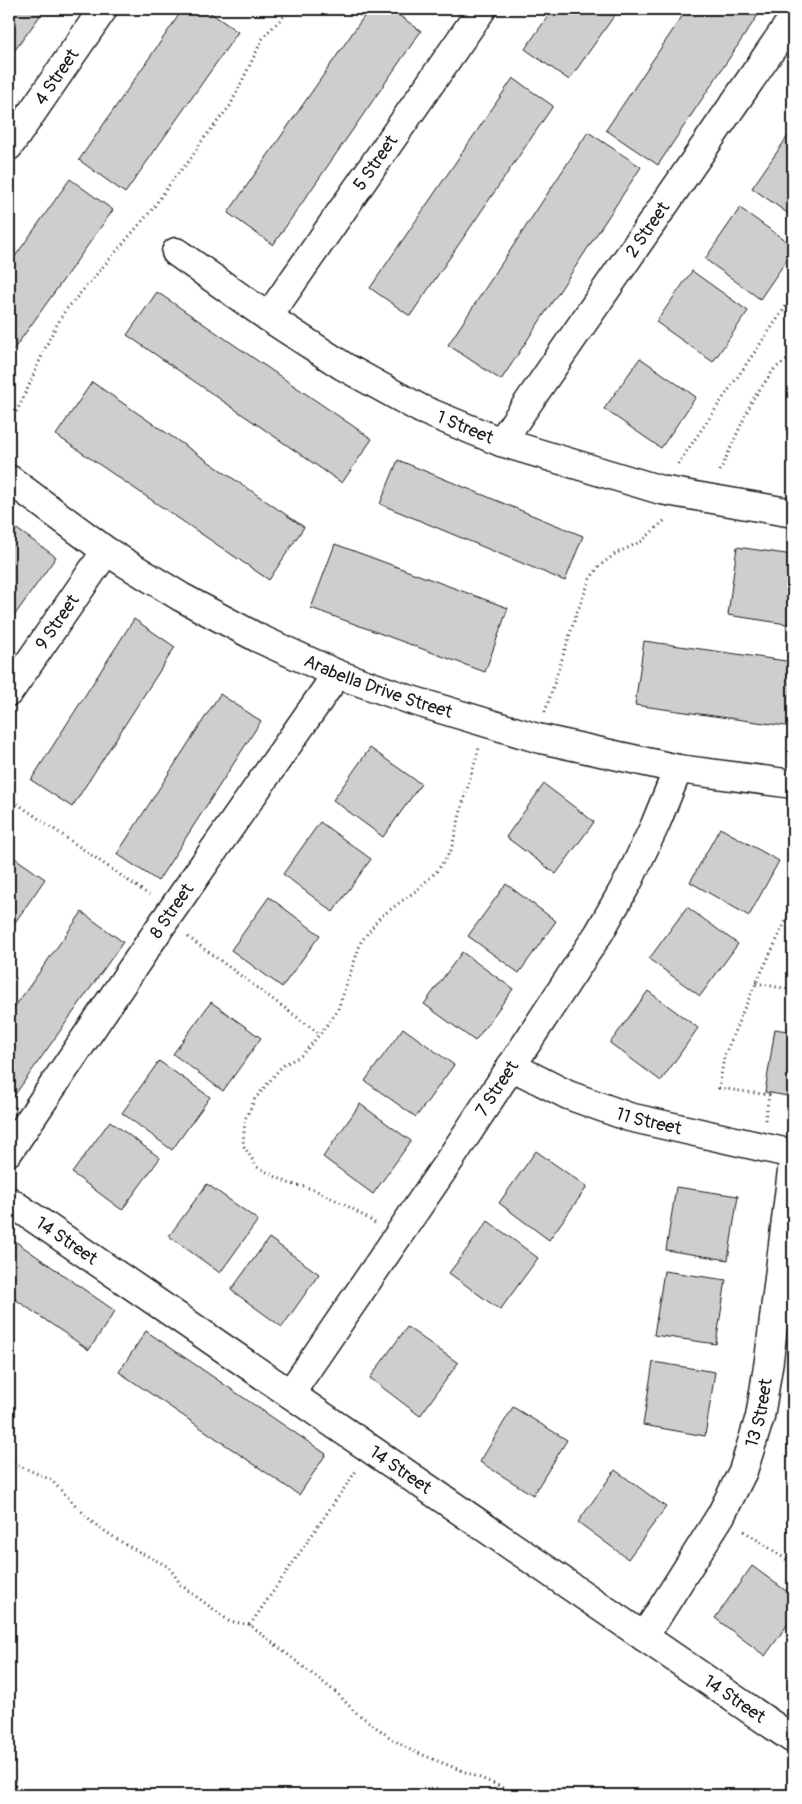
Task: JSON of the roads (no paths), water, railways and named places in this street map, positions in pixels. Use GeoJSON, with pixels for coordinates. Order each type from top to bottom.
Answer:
{"type":"FeatureCollection","features":[{"type":"Feature","properties":{"kind":"street","name":"4 Street"},"geometry":{"type":"LineString","coordinates":[[9,146],[103,9]]}},
{"type":"Feature","properties":{"kind":"street","name":"5 Street"},"geometry":{"type":"LineString","coordinates":[[268,317],[482,9]]}},
{"type":"Feature","properties":{"kind":"street","name":"2 Street"},"geometry":{"type":"LineString","coordinates":[[501,442],[793,18]]}},
{"type":"Feature","properties":{"kind":"street","name":"1 Street"},"geometry":{"type":"LineString","coordinates":[[176,252],[268,317],[343,366],[422,409],[501,442],[661,490],[793,513]]}},
{"type":"Feature","properties":{"kind":"street","name":"Arabella Drive Street"},"geometry":{"type":"LineString","coordinates":[[9,479],[106,551],[181,597],[258,638],[337,674],[485,724],[537,738],[678,769],[793,784]]}},
{"type":"Feature","properties":{"kind":"street","name":"9 Street"},"geometry":{"type":"LineString","coordinates":[[9,692],[106,551]]}},
{"type":"Feature","properties":{"kind":"street","name":"8 Street"},"geometry":{"type":"LineString","coordinates":[[9,1151],[337,674]]}},
{"type":"Feature","properties":{"kind":"street","name":"7 Street"},"geometry":{"type":"LineString","coordinates":[[290,1394],[440,1174],[599,933],[655,825],[678,769]]}},
{"type":"Feature","properties":{"kind":"street","name":"11 Street"},"geometry":{"type":"LineString","coordinates":[[511,1066],[568,1095],[630,1117],[793,1154]]}},
{"type":"Feature","properties":{"kind":"street","name":"13 Street"},"geometry":{"type":"LineString","coordinates":[[644,1637],[721,1515],[743,1471],[760,1417],[793,1162]]}},
{"type":"Feature","properties":{"kind":"street","name":"14 Street"},"geometry":{"type":"LineString","coordinates":[[9,1201],[793,1739]]}}]}
